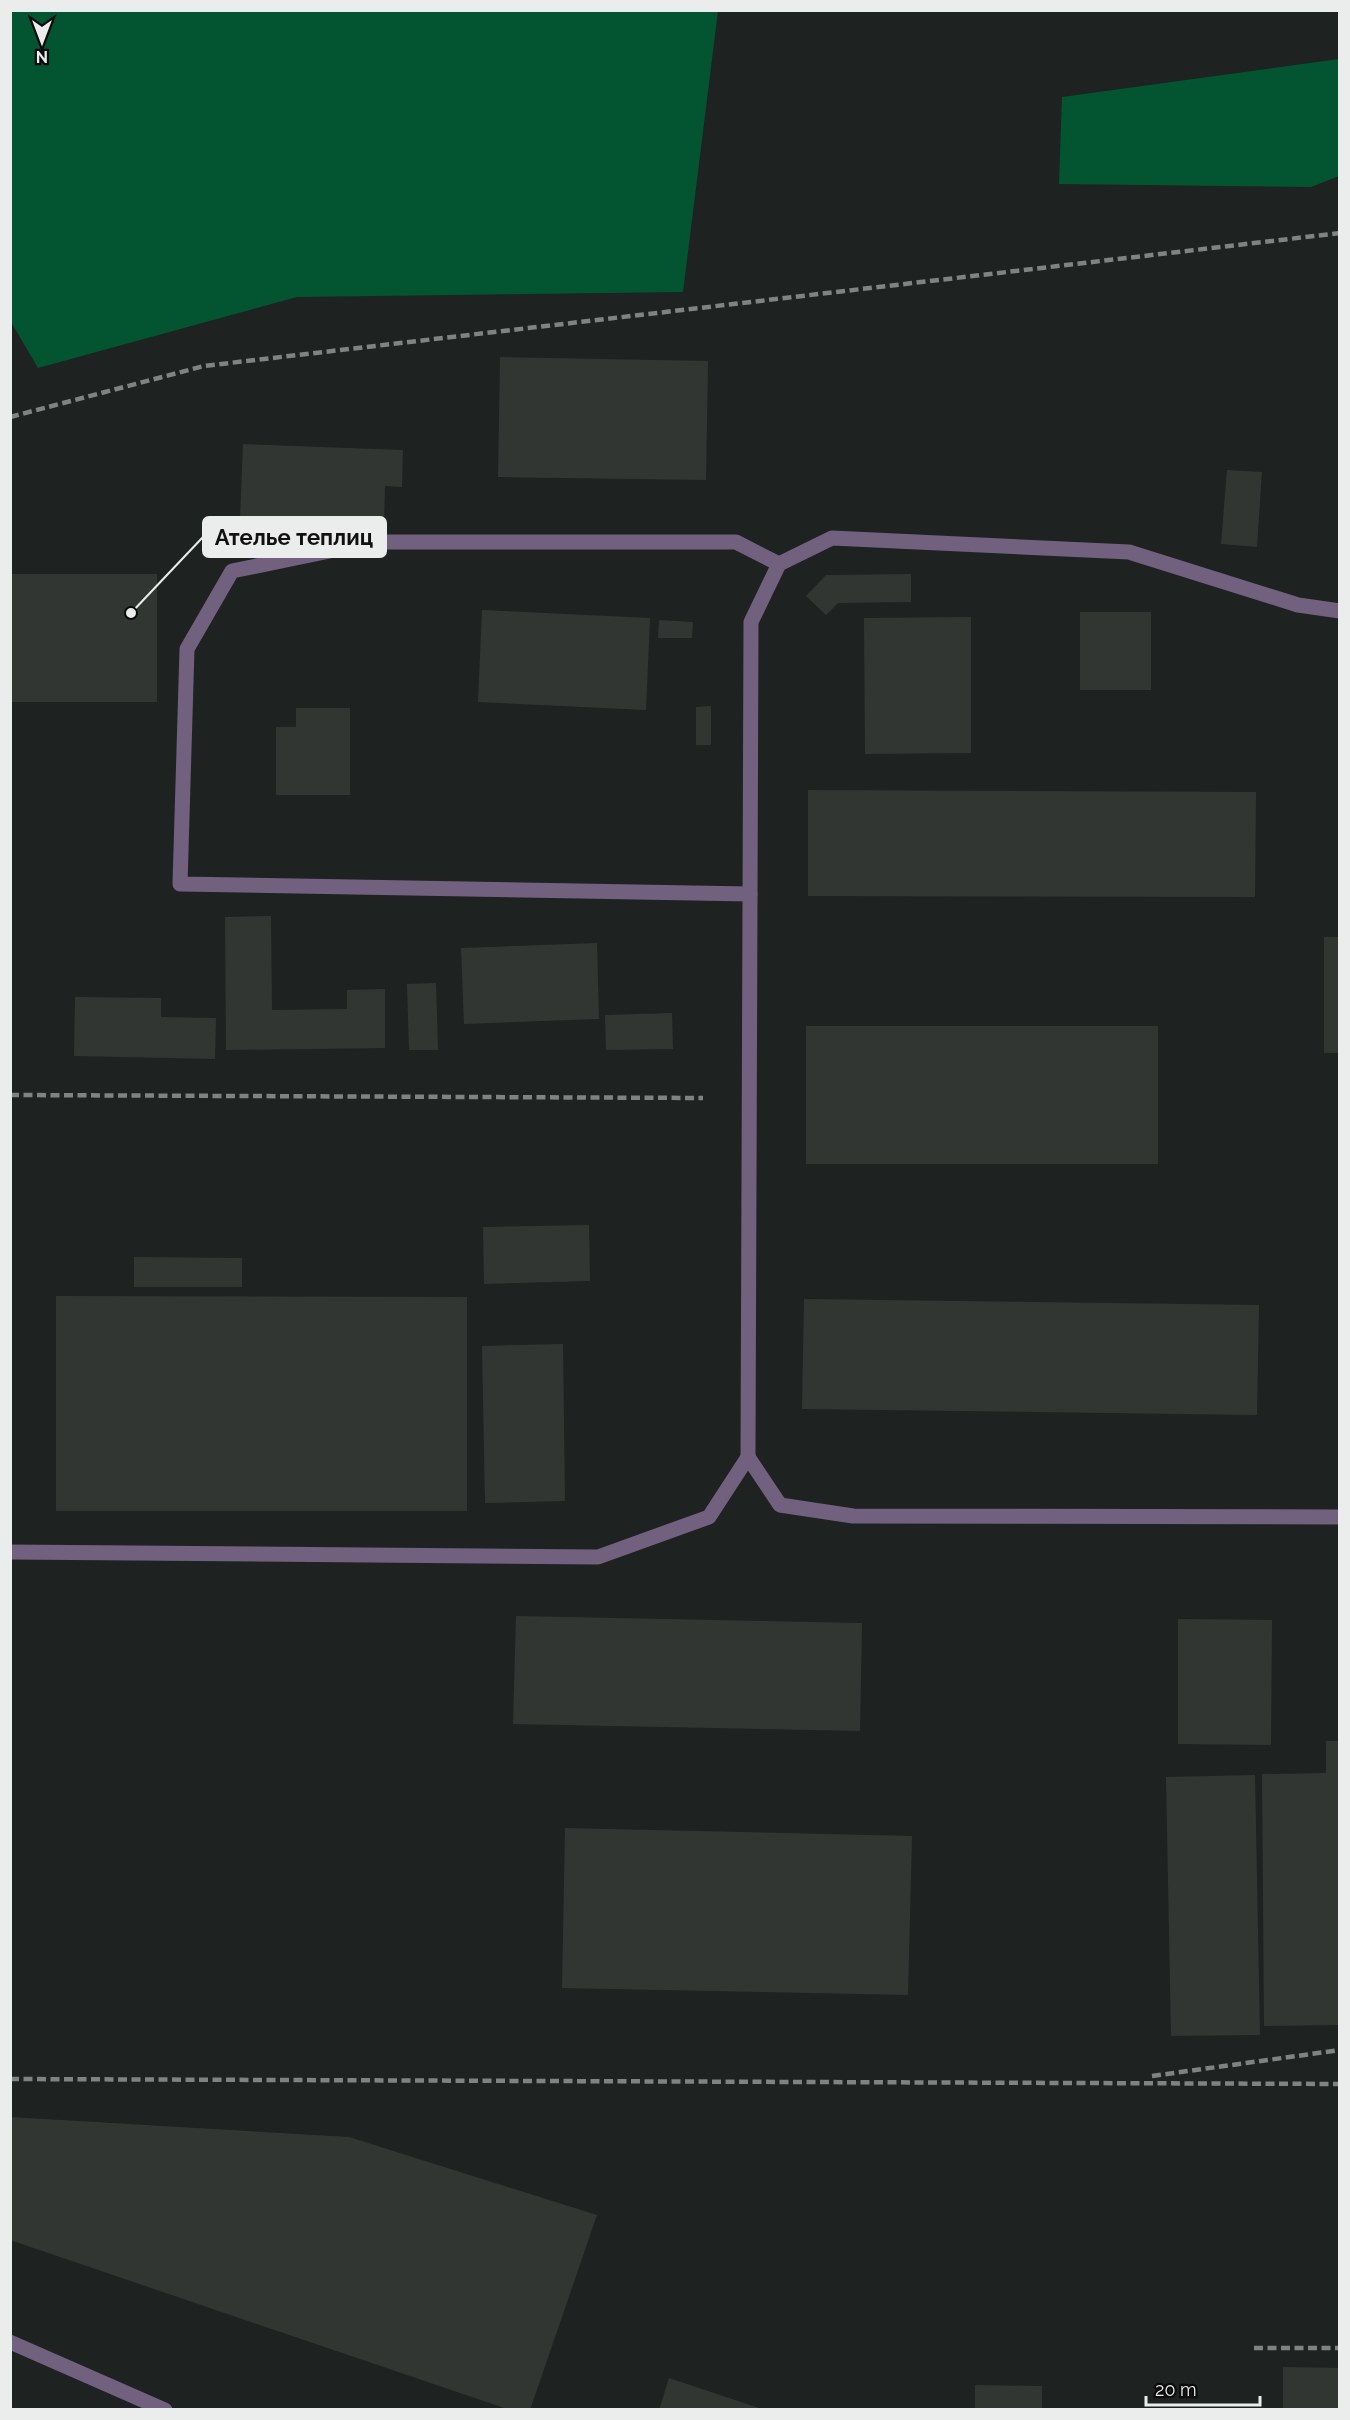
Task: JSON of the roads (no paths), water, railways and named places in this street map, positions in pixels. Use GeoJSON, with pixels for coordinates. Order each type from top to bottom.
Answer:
{"type":"FeatureCollection","features":[{"type":"Feature","properties":{"kind":"lane"},"geometry":{"type":"LineString","coordinates":[[10,1552],[598,1557],[709,1518],[748,1457],[751,622],[779,564],[832,538],[1129,552],[1298,605],[1340,611]]}},
{"type":"Feature","properties":{"kind":"lane"},"geometry":{"type":"LineString","coordinates":[[750,894],[180,884],[187,649],[232,571],[373,542],[736,542],[779,564]]}},
{"type":"Feature","properties":{"kind":"lane"},"geometry":{"type":"LineString","coordinates":[[748,1457],[780,1505],[853,1516],[1340,1517]]}},
{"type":"Feature","properties":{"kind":"lane"},"geometry":{"type":"LineString","coordinates":[[10,2342],[165,2409]]}},
{"type":"Feature","properties":{"kind":"railway"},"geometry":{"type":"LineString","coordinates":[[10,417],[204,366],[1340,233]]}},
{"type":"Feature","properties":{"kind":"railway"},"geometry":{"type":"LineString","coordinates":[[10,1095],[703,1098]]}},
{"type":"Feature","properties":{"kind":"railway"},"geometry":{"type":"LineString","coordinates":[[1152,2076],[1340,2050]]}},
{"type":"Feature","properties":{"kind":"railway"},"geometry":{"type":"LineString","coordinates":[[10,2079],[1340,2084]]}},
{"type":"Feature","properties":{"kind":"railway"},"geometry":{"type":"LineString","coordinates":[[1254,2348],[1340,2348]]}},
{"type":"Feature","properties":{"kind":"place","name":"Ателье теплиц"},"geometry":{"type":"Point","coordinates":[131,613]}}]}
